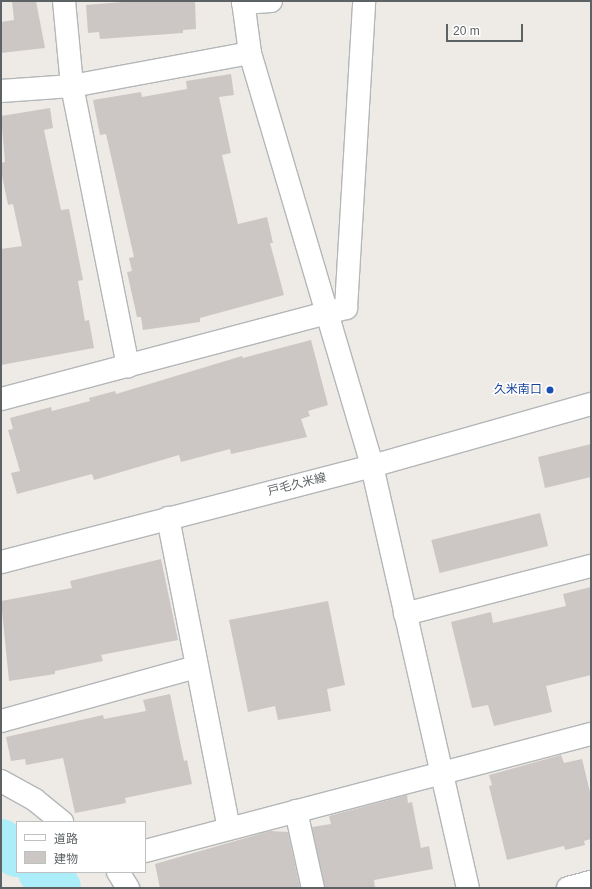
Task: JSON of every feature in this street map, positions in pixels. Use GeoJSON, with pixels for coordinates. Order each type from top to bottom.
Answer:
{"type":"FeatureCollection","features":[{"type":"Feature","properties":{"kind":"street"},"geometry":{"type":"LineString","coordinates":[[64,1],[72,86],[128,366]]}},
{"type":"Feature","properties":{"kind":"street"},"geometry":{"type":"LineString","coordinates":[[271,1],[243,2],[250,53],[372,466],[468,888]]}},
{"type":"Feature","properties":{"kind":"street"},"geometry":{"type":"LineString","coordinates":[[1,399],[346,308],[364,1]]}},
{"type":"Feature","properties":{"kind":"street"},"geometry":{"type":"LineString","coordinates":[[1,92],[72,86],[250,53]]}},
{"type":"Feature","properties":{"kind":"street","name":"戸毛久米線"},"geometry":{"type":"LineString","coordinates":[[1,562],[372,466],[591,404]]}},
{"type":"Feature","properties":{"kind":"street"},"geometry":{"type":"LineString","coordinates":[[168,518],[196,667],[229,828]]}},
{"type":"Feature","properties":{"kind":"street"},"geometry":{"type":"LineString","coordinates":[[405,614],[591,566]]}},
{"type":"Feature","properties":{"kind":"street"},"geometry":{"type":"LineString","coordinates":[[1,721],[196,667]]}},
{"type":"Feature","properties":{"kind":"street"},"geometry":{"type":"LineString","coordinates":[[146,851],[591,734]]}},
{"type":"Feature","properties":{"kind":"street"},"geometry":{"type":"LineString","coordinates":[[1,781],[35,800],[61,821]]}},
{"type":"Feature","properties":{"kind":"street"},"geometry":{"type":"LineString","coordinates":[[296,811],[313,888]]}},
{"type":"Feature","properties":{"kind":"street"},"geometry":{"type":"LineString","coordinates":[[119,873],[128,888]]}},
{"type":"Feature","properties":{"kind":"street"},"geometry":{"type":"LineString","coordinates":[[568,888],[591,882]]}},
{"type":"Feature","properties":{"kind":"building"},"geometry":{"type":"Polygon","coordinates":[[[12,1],[36,1],[45,48],[1,53],[1,22],[14,20],[12,1]]]}},
{"type":"Feature","properties":{"kind":"building"},"geometry":{"type":"Polygon","coordinates":[[[135,1],[195,1],[196,29],[183,30],[183,33],[100,39],[99,32],[88,33],[86,5],[135,1]]]}},
{"type":"Feature","properties":{"kind":"building"},"geometry":{"type":"Polygon","coordinates":[[[231,74],[234,95],[219,97],[231,153],[222,155],[238,224],[267,217],[273,243],[270,243],[284,295],[200,318],[200,322],[143,330],[141,317],[137,317],[127,272],[132,271],[129,258],[134,257],[106,134],[100,135],[93,100],[141,92],[142,97],[187,89],[186,81],[231,74]]]}},
{"type":"Feature","properties":{"kind":"building"},"geometry":{"type":"Polygon","coordinates":[[[50,108],[53,128],[44,130],[61,210],[69,209],[83,280],[78,281],[85,321],[89,320],[94,348],[1,365],[1,249],[22,246],[13,204],[8,205],[1,171],[1,163],[5,162],[1,116],[50,108]]]}},
{"type":"Feature","properties":{"kind":"building"},"geometry":{"type":"Polygon","coordinates":[[[311,340],[328,405],[308,411],[310,416],[301,419],[307,437],[231,454],[230,449],[181,462],[179,455],[94,480],[92,474],[17,494],[11,473],[20,471],[8,430],[13,429],[10,418],[51,407],[52,411],[90,401],[89,398],[115,391],[116,394],[242,356],[243,358],[311,340]]]}},
{"type":"Feature","properties":{"kind":"building"},"geometry":{"type":"Polygon","coordinates":[[[591,444],[591,477],[545,488],[538,457],[591,444]]]}},
{"type":"Feature","properties":{"kind":"building"},"geometry":{"type":"Polygon","coordinates":[[[540,513],[548,546],[440,573],[431,540],[540,513]]]}},
{"type":"Feature","properties":{"kind":"building"},"geometry":{"type":"Polygon","coordinates":[[[161,559],[178,640],[101,655],[103,661],[55,671],[55,674],[9,681],[1,601],[72,588],[70,581],[161,559]]]}},
{"type":"Feature","properties":{"kind":"building"},"geometry":{"type":"Polygon","coordinates":[[[591,587],[591,675],[546,686],[552,712],[494,726],[488,705],[472,708],[451,622],[491,612],[493,623],[566,606],[563,594],[591,587]]]}},
{"type":"Feature","properties":{"kind":"building"},"geometry":{"type":"Polygon","coordinates":[[[328,601],[345,685],[327,689],[331,711],[278,720],[275,706],[248,712],[229,620],[328,601]]]}},
{"type":"Feature","properties":{"kind":"building"},"geometry":{"type":"Polygon","coordinates":[[[170,694],[184,761],[187,760],[192,784],[125,798],[126,803],[75,813],[63,758],[26,765],[25,759],[11,761],[6,737],[103,715],[104,719],[146,711],[143,700],[170,694]]]}},
{"type":"Feature","properties":{"kind":"building"},"geometry":{"type":"Polygon","coordinates":[[[561,755],[564,763],[582,759],[591,796],[591,839],[584,841],[585,845],[565,850],[564,846],[507,860],[489,786],[492,785],[489,775],[561,755]]]}},
{"type":"Feature","properties":{"kind":"building"},"geometry":{"type":"Polygon","coordinates":[[[407,795],[408,803],[412,802],[421,848],[429,846],[433,869],[374,880],[375,888],[325,888],[312,827],[331,824],[329,816],[407,795]]]}},
{"type":"Feature","properties":{"kind":"building"},"geometry":{"type":"Polygon","coordinates":[[[270,831],[288,832],[300,888],[160,888],[155,864],[270,831]]]}},
{"type":"Feature","properties":{"kind":"waterway"},"geometry":{"type":"LineString","coordinates":[[1,842],[16,853]]}},
{"type":"Feature","properties":{"kind":"waterway"},"geometry":{"type":"LineString","coordinates":[[42,873],[58,888]]}},
{"type":"Feature","properties":{"kind":"place","name":"久米南口"},"geometry":{"type":"Point","coordinates":[550,390]}}]}
